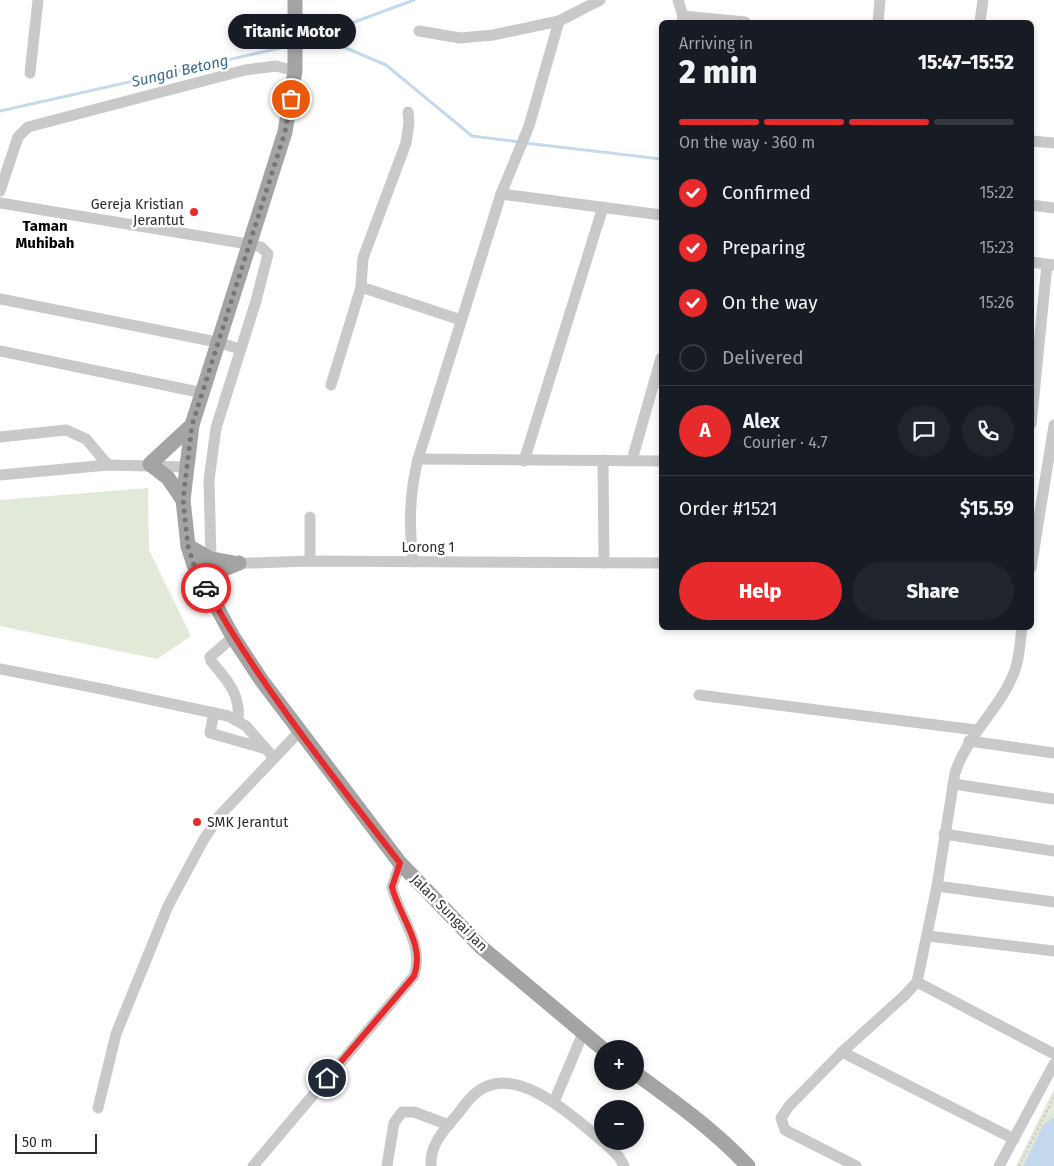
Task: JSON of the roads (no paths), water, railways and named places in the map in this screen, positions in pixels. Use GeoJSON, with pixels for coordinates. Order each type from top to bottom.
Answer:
{"type":"FeatureCollection","features":[{"type":"Feature","properties":{"kind":"main road","name":"Jalan Sungai Jan"},"geometry":{"type":"LineString","coordinates":[[295,0],[294,66],[285,132],[192,425],[183,500],[188,546],[194,565],[233,637],[300,731],[400,863],[481,947],[594,1042]]}},
{"type":"Feature","properties":{"kind":"main road"},"geometry":{"type":"LineString","coordinates":[[183,500],[168,478],[150,464],[192,425]]}},
{"type":"Feature","properties":{"kind":"main road"},"geometry":{"type":"LineString","coordinates":[[188,546],[211,558],[236,563]]}},
{"type":"Feature","properties":{"kind":"main road"},"geometry":{"type":"LineString","coordinates":[[207,589],[224,569],[236,563]]}},
{"type":"Feature","properties":{"kind":"main road"},"geometry":{"type":"LineString","coordinates":[[644,1080],[686,1110],[748,1166]]}},
{"type":"Feature","properties":{"kind":"street"},"geometry":{"type":"LineString","coordinates":[[30,73],[38,0]]}},
{"type":"Feature","properties":{"kind":"street"},"geometry":{"type":"LineString","coordinates":[[419,32],[460,38],[493,35],[559,21],[600,0]]}},
{"type":"Feature","properties":{"kind":"street"},"geometry":{"type":"LineString","coordinates":[[678,0],[683,19],[704,20]]}},
{"type":"Feature","properties":{"kind":"street"},"geometry":{"type":"LineString","coordinates":[[878,20],[880,0]]}},
{"type":"Feature","properties":{"kind":"street"},"geometry":{"type":"LineString","coordinates":[[980,20],[983,0]]}},
{"type":"Feature","properties":{"kind":"street"},"geometry":{"type":"LineString","coordinates":[[413,562],[410,531],[410,489],[418,458],[501,194],[529,126],[559,21]]}},
{"type":"Feature","properties":{"kind":"street"},"geometry":{"type":"LineString","coordinates":[[0,190],[18,138],[28,127],[245,70],[294,66]]}},
{"type":"Feature","properties":{"kind":"street"},"geometry":{"type":"LineString","coordinates":[[331,385],[361,287],[364,258],[406,143],[409,123],[408,112]]}},
{"type":"Feature","properties":{"kind":"street"},"geometry":{"type":"LineString","coordinates":[[1034,141],[1054,143]]}},
{"type":"Feature","properties":{"kind":"street"},"geometry":{"type":"LineString","coordinates":[[501,194],[659,214]]}},
{"type":"Feature","properties":{"kind":"street"},"geometry":{"type":"LineString","coordinates":[[0,202],[248,244],[261,247],[268,254],[256,301],[216,428],[209,480],[211,558]]}},
{"type":"Feature","properties":{"kind":"street"},"geometry":{"type":"LineString","coordinates":[[1034,205],[1054,208]]}},
{"type":"Feature","properties":{"kind":"street"},"geometry":{"type":"LineString","coordinates":[[524,461],[602,207]]}},
{"type":"Feature","properties":{"kind":"street"},"geometry":{"type":"LineString","coordinates":[[1034,262],[1051,265],[1034,400]]}},
{"type":"Feature","properties":{"kind":"street"},"geometry":{"type":"LineString","coordinates":[[361,287],[461,320]]}},
{"type":"Feature","properties":{"kind":"street"},"geometry":{"type":"LineString","coordinates":[[0,299],[217,342],[240,349]]}},
{"type":"Feature","properties":{"kind":"street"},"geometry":{"type":"LineString","coordinates":[[0,351],[203,393]]}},
{"type":"Feature","properties":{"kind":"street"},"geometry":{"type":"LineString","coordinates":[[632,460],[659,365]]}},
{"type":"Feature","properties":{"kind":"street"},"geometry":{"type":"LineString","coordinates":[[1034,549],[1054,425]]}},
{"type":"Feature","properties":{"kind":"street"},"geometry":{"type":"LineString","coordinates":[[0,437],[66,430],[86,439],[108,465]]}},
{"type":"Feature","properties":{"kind":"street"},"geometry":{"type":"LineString","coordinates":[[418,458],[524,461],[659,461]]}},
{"type":"Feature","properties":{"kind":"street"},"geometry":{"type":"LineString","coordinates":[[603,460],[604,563]]}},
{"type":"Feature","properties":{"kind":"street"},"geometry":{"type":"LineString","coordinates":[[0,475],[108,465],[150,464],[186,467]]}},
{"type":"Feature","properties":{"kind":"street"},"geometry":{"type":"LineString","coordinates":[[310,517],[310,561]]}},
{"type":"Feature","properties":{"kind":"street","name":"Lorong 1"},"geometry":{"type":"LineString","coordinates":[[194,565],[310,561],[659,563]]}},
{"type":"Feature","properties":{"kind":"street"},"geometry":{"type":"LineString","coordinates":[[856,1166],[791,1134],[781,1124],[781,1118],[789,1106],[842,1052],[904,996],[916,982],[938,886],[944,834],[960,757],[976,730],[1005,690],[1015,670],[1022,630]]}},
{"type":"Feature","properties":{"kind":"street"},"geometry":{"type":"LineString","coordinates":[[233,637],[210,657],[210,661],[231,684],[238,698],[238,721]]}},
{"type":"Feature","properties":{"kind":"street"},"geometry":{"type":"LineString","coordinates":[[0,669],[214,713],[238,721],[274,758]]}},
{"type":"Feature","properties":{"kind":"street"},"geometry":{"type":"LineString","coordinates":[[699,695],[976,730]]}},
{"type":"Feature","properties":{"kind":"street"},"geometry":{"type":"LineString","coordinates":[[214,713],[210,729],[210,733],[214,736],[266,749]]}},
{"type":"Feature","properties":{"kind":"street"},"geometry":{"type":"LineString","coordinates":[[98,1108],[116,1034],[168,906],[220,815],[300,731]]}},
{"type":"Feature","properties":{"kind":"street"},"geometry":{"type":"LineString","coordinates":[[969,741],[1054,752]]}},
{"type":"Feature","properties":{"kind":"street"},"geometry":{"type":"LineString","coordinates":[[953,784],[1054,799]]}},
{"type":"Feature","properties":{"kind":"street"},"geometry":{"type":"LineString","coordinates":[[944,834],[1054,850]]}},
{"type":"Feature","properties":{"kind":"street"},"geometry":{"type":"LineString","coordinates":[[253,1166],[414,976],[417,956],[414,940],[392,887],[400,863]]}},
{"type":"Feature","properties":{"kind":"street"},"geometry":{"type":"LineString","coordinates":[[938,886],[1054,902]]}},
{"type":"Feature","properties":{"kind":"street"},"geometry":{"type":"LineString","coordinates":[[928,936],[1054,951]]}},
{"type":"Feature","properties":{"kind":"street"},"geometry":{"type":"LineString","coordinates":[[916,982],[1054,1054]]}},
{"type":"Feature","properties":{"kind":"street"},"geometry":{"type":"LineString","coordinates":[[554,1102],[583,1033]]}},
{"type":"Feature","properties":{"kind":"street"},"geometry":{"type":"LineString","coordinates":[[842,1052],[1014,1139]]}},
{"type":"Feature","properties":{"kind":"street"},"geometry":{"type":"LineString","coordinates":[[999,1166],[1054,1064]]}},
{"type":"Feature","properties":{"kind":"street"},"geometry":{"type":"LineString","coordinates":[[431,1166],[433,1146],[476,1092],[487,1086],[512,1085],[541,1093],[594,1134]]}},
{"type":"Feature","properties":{"kind":"street"},"geometry":{"type":"LineString","coordinates":[[387,1166],[394,1123],[402,1112],[414,1112],[449,1125]]}},
{"type":"Feature","properties":{"kind":"street"},"geometry":{"type":"LineString","coordinates":[[612,1150],[624,1166]]}},
{"type":"Feature","properties":{"kind":"water"},"geometry":{"type":"Polygon","coordinates":[[[1054,1117],[1054,1166],[1023,1166],[1043,1125],[1054,1117]]]}},
{"type":"Feature","properties":{"kind":"waterway","name":"Sungai Betong"},"geometry":{"type":"LineString","coordinates":[[300,42],[414,0]]}},
{"type":"Feature","properties":{"kind":"waterway"},"geometry":{"type":"LineString","coordinates":[[320,37],[386,65],[472,136],[519,142]]}},
{"type":"Feature","properties":{"kind":"waterway","name":"Sungai Betong"},"geometry":{"type":"LineString","coordinates":[[0,111],[289,46]]}},
{"type":"Feature","properties":{"kind":"waterway"},"geometry":{"type":"LineString","coordinates":[[525,143],[659,159]]}},
{"type":"Feature","properties":{"kind":"place","name":"Titanic Motor"},"geometry":{"type":"Point","coordinates":[291,99]}},
{"type":"Feature","properties":{"kind":"place","name":"Gereja Kristian Jerantut"},"geometry":{"type":"Point","coordinates":[194,212]}},
{"type":"Feature","properties":{"kind":"place","name":"SMK Jerantut"},"geometry":{"type":"Point","coordinates":[197,822]}},
{"type":"Feature","properties":{"kind":"district","name":"Taman Muhibah"},"geometry":{"type":"Point","coordinates":[45,234]}}]}
